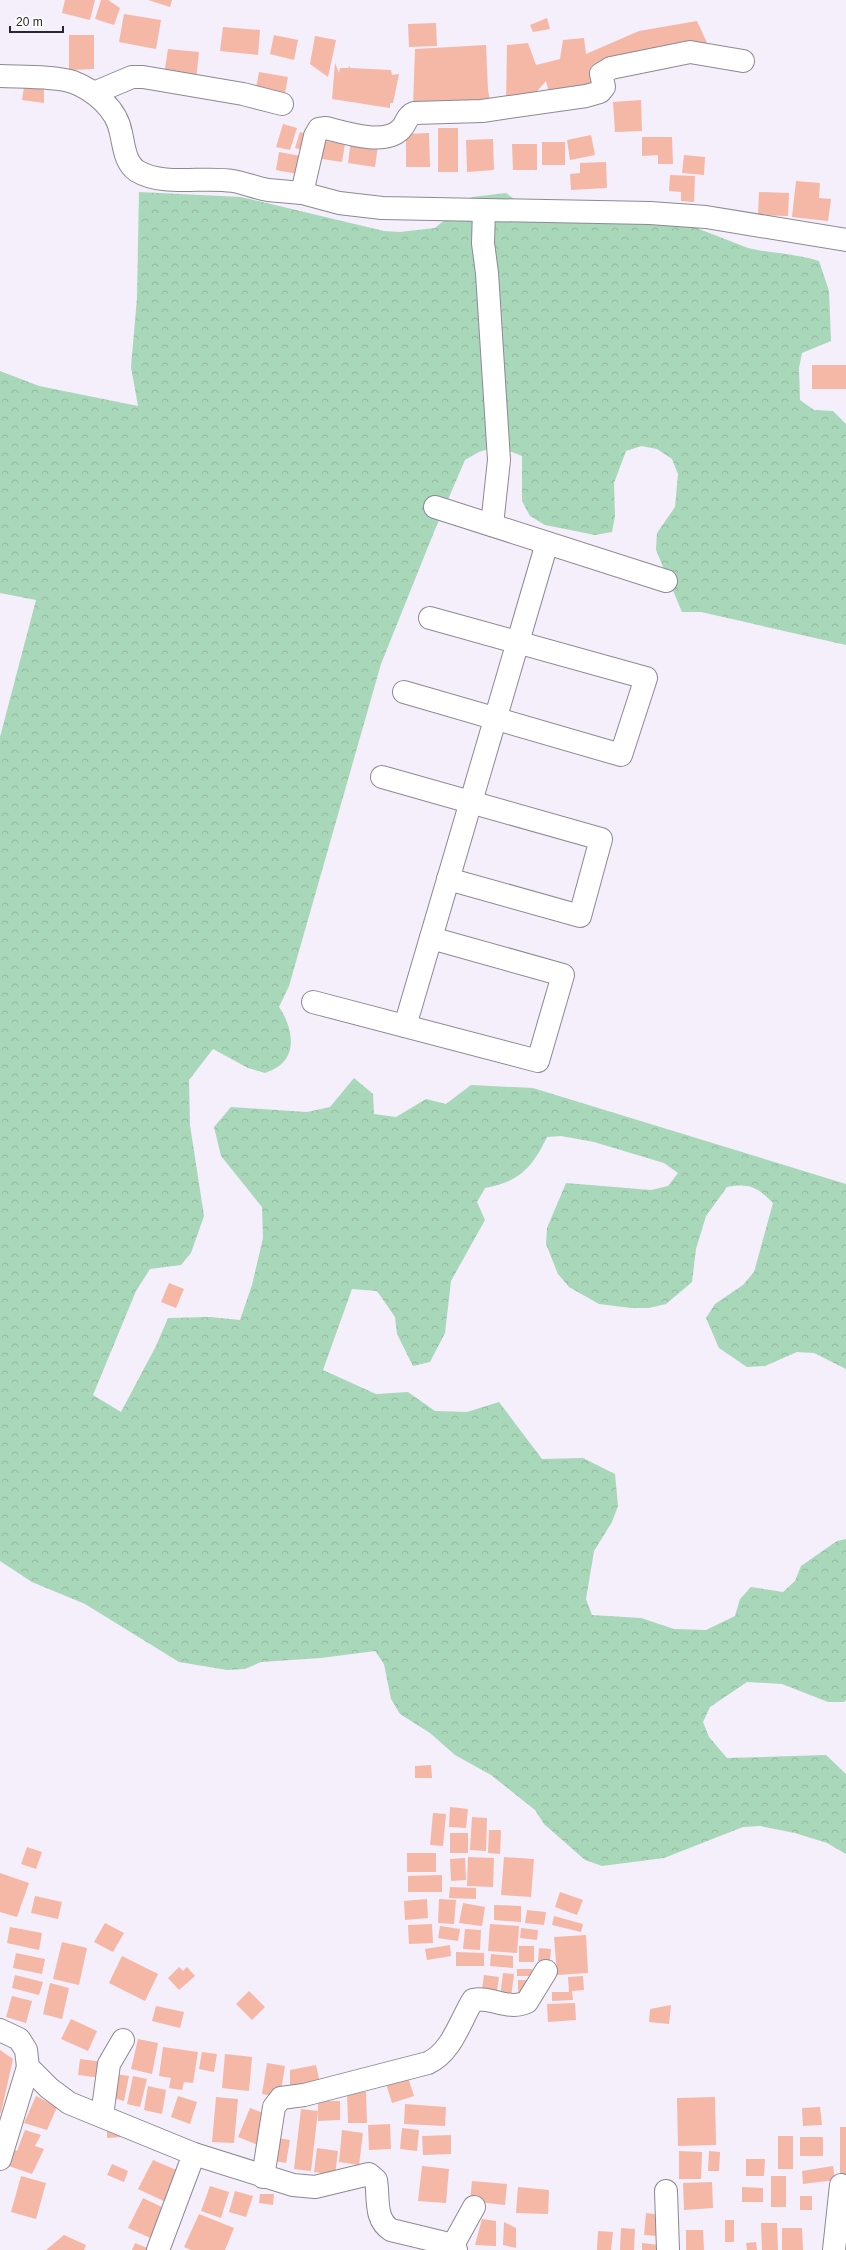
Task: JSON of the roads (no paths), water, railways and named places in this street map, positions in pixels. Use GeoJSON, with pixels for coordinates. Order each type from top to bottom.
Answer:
{"type":"FeatureCollection","features":[{"type":"Feature","properties":{"kind":"street"},"geometry":{"type":"LineString","coordinates":[[302,193],[315,136],[319,129],[326,128],[382,138],[401,129],[409,115],[414,113],[482,111],[586,96],[600,92],[604,87],[601,74],[611,68],[690,52],[743,61]]}},
{"type":"Feature","properties":{"kind":"street"},"geometry":{"type":"LineString","coordinates":[[0,76],[72,82],[94,94],[110,109],[120,126],[129,163],[136,170],[148,176],[162,178],[233,180],[268,190],[302,193],[339,203],[382,208],[650,213],[706,217],[846,240]]}},
{"type":"Feature","properties":{"kind":"street"},"geometry":{"type":"LineString","coordinates":[[94,94],[132,77],[143,77],[243,94],[282,104]]}},
{"type":"Feature","properties":{"kind":"street"},"geometry":{"type":"LineString","coordinates":[[484,210],[483,243],[487,273],[498,460],[492,525]]}},
{"type":"Feature","properties":{"kind":"street"},"geometry":{"type":"LineString","coordinates":[[435,507],[666,581]]}},
{"type":"Feature","properties":{"kind":"street"},"geometry":{"type":"LineString","coordinates":[[405,1026],[548,543]]}},
{"type":"Feature","properties":{"kind":"street"},"geometry":{"type":"LineString","coordinates":[[404,692],[621,756],[646,678],[430,618]]}},
{"type":"Feature","properties":{"kind":"street"},"geometry":{"type":"LineString","coordinates":[[382,777],[601,839],[580,916],[448,879]]}},
{"type":"Feature","properties":{"kind":"street"},"geometry":{"type":"LineString","coordinates":[[314,1002],[538,1061],[563,975],[431,938]]}},
{"type":"Feature","properties":{"kind":"street"},"geometry":{"type":"LineString","coordinates":[[263,2177],[274,2107],[281,2098],[304,2095],[428,2063],[438,2058],[446,2049],[474,2000],[480,1998],[509,2005],[523,2004],[526,2002],[546,1971]]}},
{"type":"Feature","properties":{"kind":"street"},"geometry":{"type":"LineString","coordinates":[[0,2030],[19,2039],[26,2050],[28,2067],[0,2159]]}},
{"type":"Feature","properties":{"kind":"street"},"geometry":{"type":"LineString","coordinates":[[102,2116],[109,2064],[123,2040]]}},
{"type":"Feature","properties":{"kind":"street"},"geometry":{"type":"LineString","coordinates":[[28,2067],[48,2088],[69,2103],[194,2154],[263,2177],[293,2185],[315,2186],[369,2174],[376,2180],[380,2218],[384,2226],[391,2230],[454,2248],[474,2207]]}},
{"type":"Feature","properties":{"kind":"street"},"geometry":{"type":"LineString","coordinates":[[158,2250],[194,2154]]}},
{"type":"Feature","properties":{"kind":"street"},"geometry":{"type":"LineString","coordinates":[[834,2250],[841,2185]]}},
{"type":"Feature","properties":{"kind":"street"},"geometry":{"type":"LineString","coordinates":[[666,2191],[668,2250]]}}]}
